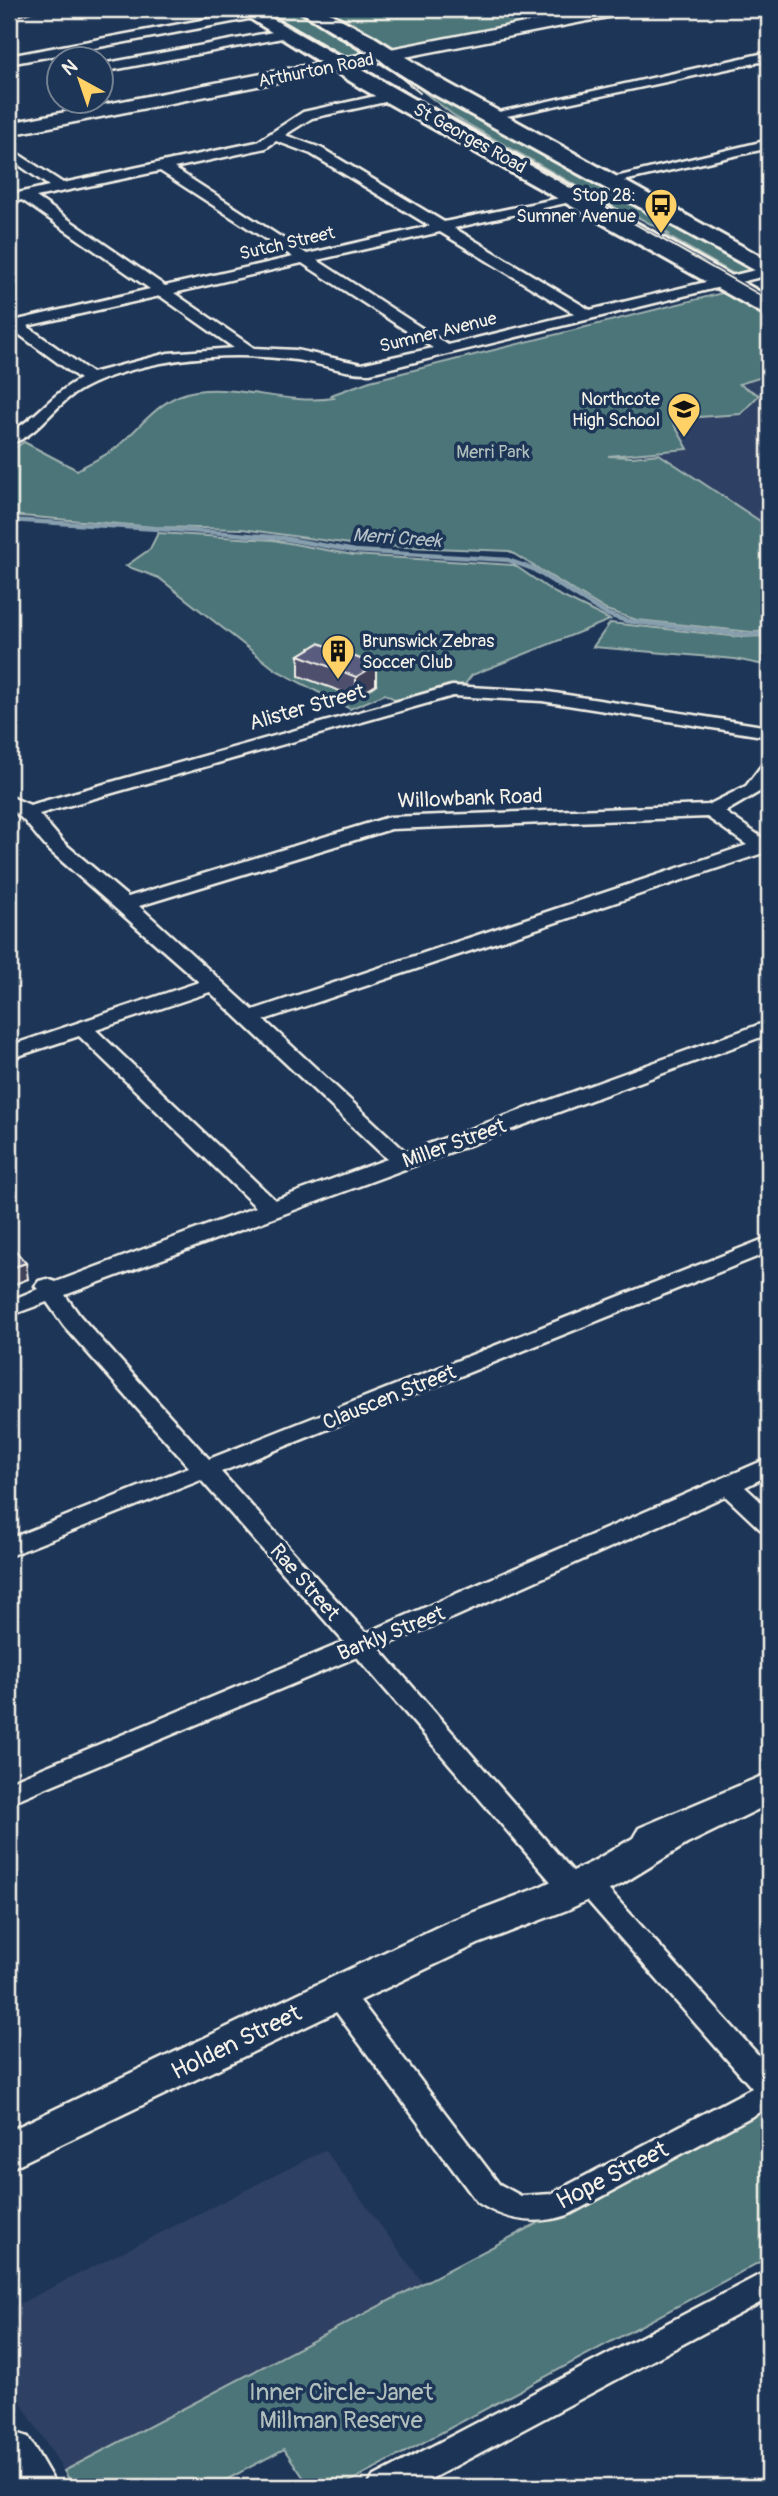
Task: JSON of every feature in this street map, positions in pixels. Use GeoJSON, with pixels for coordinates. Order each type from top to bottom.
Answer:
{"type":"FeatureCollection","features":[{"type":"Feature","properties":{"kind":"highway","name":"St Georges Road"},"geometry":{"type":"LineString","coordinates":[[307,9],[488,116],[769,271]]}},
{"type":"Feature","properties":{"kind":"highway","name":"St Georges Road"},"geometry":{"type":"LineString","coordinates":[[250,11],[394,96],[769,307]]}},
{"type":"Feature","properties":{"kind":"main road"},"geometry":{"type":"LineString","coordinates":[[9,2454],[30,2487]]}},
{"type":"Feature","properties":{"kind":"street"},"geometry":{"type":"LineString","coordinates":[[9,13],[30,9]]}},
{"type":"Feature","properties":{"kind":"street","name":"Arthurton Road"},"geometry":{"type":"LineString","coordinates":[[9,129],[623,9]]}},
{"type":"Feature","properties":{"kind":"street"},"geometry":{"type":"LineString","coordinates":[[9,60],[250,11]]}},
{"type":"Feature","properties":{"kind":"street"},"geometry":{"type":"LineString","coordinates":[[116,66],[289,33]]}},
{"type":"Feature","properties":{"kind":"street"},"geometry":{"type":"LineString","coordinates":[[488,116],[769,56]]}},
{"type":"Feature","properties":{"kind":"street"},"geometry":{"type":"LineString","coordinates":[[9,199],[261,145],[277,137],[296,120],[308,115],[394,96]]}},
{"type":"Feature","properties":{"kind":"street"},"geometry":{"type":"LineString","coordinates":[[277,137],[316,151],[441,229],[588,315]]}},
{"type":"Feature","properties":{"kind":"street"},"geometry":{"type":"LineString","coordinates":[[606,181],[769,144]]}},
{"type":"Feature","properties":{"kind":"street"},"geometry":{"type":"LineString","coordinates":[[9,152],[61,188]]}},
{"type":"Feature","properties":{"kind":"street"},"geometry":{"type":"LineString","coordinates":[[162,166],[446,350]]}},
{"type":"Feature","properties":{"kind":"street"},"geometry":{"type":"LineString","coordinates":[[24,195],[250,352]]}},
{"type":"Feature","properties":{"kind":"street","name":"Sutch Street"},"geometry":{"type":"LineString","coordinates":[[11,324],[574,197]]}},
{"type":"Feature","properties":{"kind":"street","name":"Sumner Avenue"},"geometry":{"type":"LineString","coordinates":[[9,439],[37,423],[61,397],[90,379],[173,356],[250,352],[320,358],[365,369],[769,271]]}},
{"type":"Feature","properties":{"kind":"street"},"geometry":{"type":"LineString","coordinates":[[11,324],[90,379]]}},
{"type":"Feature","properties":{"kind":"street","name":"Alister Street"},"geometry":{"type":"LineString","coordinates":[[28,811],[452,691],[542,696],[769,732]]}},
{"type":"Feature","properties":{"kind":"street","name":"Willowbank Road"},"geometry":{"type":"LineString","coordinates":[[126,904],[389,823],[673,815],[711,811],[747,795],[766,776],[769,769]]}},
{"type":"Feature","properties":{"kind":"street"},"geometry":{"type":"LineString","coordinates":[[9,802],[28,811],[35,825],[56,846],[126,904],[402,1161]]}},
{"type":"Feature","properties":{"kind":"street"},"geometry":{"type":"LineString","coordinates":[[711,811],[765,845]]}},
{"type":"Feature","properties":{"kind":"street"},"geometry":{"type":"LineString","coordinates":[[247,1018],[765,845]]}},
{"type":"Feature","properties":{"kind":"street"},"geometry":{"type":"LineString","coordinates":[[13,1046],[82,1028],[213,984]]}},
{"type":"Feature","properties":{"kind":"street","name":"Miller Street"},"geometry":{"type":"LineString","coordinates":[[9,1301],[44,1292],[769,1027]]}},
{"type":"Feature","properties":{"kind":"street"},"geometry":{"type":"LineString","coordinates":[[82,1028],[271,1209]]}},
{"type":"Feature","properties":{"kind":"street","name":"Clauscen Street"},"geometry":{"type":"LineString","coordinates":[[9,1548],[769,1244]]}},
{"type":"Feature","properties":{"kind":"street","name":"Miller Street"},"geometry":{"type":"LineString","coordinates":[[9,1309],[44,1292]]}},
{"type":"Feature","properties":{"kind":"street","name":"Rae Street"},"geometry":{"type":"LineString","coordinates":[[44,1292],[360,1645],[769,2087]]}},
{"type":"Feature","properties":{"kind":"street","name":"Barkly Street"},"geometry":{"type":"LineString","coordinates":[[9,1793],[446,1611],[769,1466]]}},
{"type":"Feature","properties":{"kind":"street"},"geometry":{"type":"LineString","coordinates":[[727,1484],[769,1523]]}},
{"type":"Feature","properties":{"kind":"street","name":"Holden Street"},"geometry":{"type":"LineString","coordinates":[[9,2151],[575,1880],[646,1851],[673,1833],[769,1787]]}},
{"type":"Feature","properties":{"kind":"street","name":"Hope Street"},"geometry":{"type":"LineString","coordinates":[[338,1993],[488,2193],[508,2207],[533,2211],[557,2206],[769,2093]]}},
{"type":"Feature","properties":{"kind":"street"},"geometry":{"type":"LineString","coordinates":[[385,2487],[769,2283]]}},
{"type":"Feature","properties":{"kind":"shaded area","name":"Northcote High School"},"geometry":{"type":"Polygon","coordinates":[[[769,375],[769,527],[659,454],[608,457],[592,424],[741,414],[738,384],[769,375]]]}},
{"type":"Feature","properties":{"kind":"shaded area"},"geometry":{"type":"Polygon","coordinates":[[[325,2150],[423,2283],[64,2471],[9,2384],[9,2309],[325,2150]]]}},
{"type":"Feature","properties":{"kind":"green space"},"geometry":{"type":"Polygon","coordinates":[[[260,9],[299,9],[333,28],[327,30],[365,52],[345,56],[260,9]]]}},
{"type":"Feature","properties":{"kind":"green space"},"geometry":{"type":"Polygon","coordinates":[[[317,9],[595,9],[388,50],[317,9]]]}},
{"type":"Feature","properties":{"kind":"green space"},"geometry":{"type":"Polygon","coordinates":[[[393,68],[757,268],[734,274],[666,235],[669,234],[638,217],[634,218],[457,118],[393,68]]]}},
{"type":"Feature","properties":{"kind":"green space","name":"Merri Park"},"geometry":{"type":"Polygon","coordinates":[[[726,292],[769,316],[769,375],[739,384],[759,395],[741,414],[671,419],[688,449],[608,456],[659,454],[769,527],[769,631],[751,632],[637,620],[606,610],[509,551],[357,545],[242,529],[155,527],[9,515],[9,452],[24,442],[77,470],[114,450],[153,412],[184,394],[213,390],[299,399],[334,398],[331,395],[370,381],[726,292]]]}},
{"type":"Feature","properties":{"kind":"green space"},"geometry":{"type":"Polygon","coordinates":[[[158,533],[273,540],[353,555],[514,565],[555,593],[610,620],[472,675],[465,684],[449,685],[396,700],[385,694],[350,709],[276,670],[159,578],[126,566],[150,549],[158,533]]]}},
{"type":"Feature","properties":{"kind":"green space"},"geometry":{"type":"Polygon","coordinates":[[[610,623],[741,637],[769,636],[769,666],[735,659],[593,647],[610,623]]]}},
{"type":"Feature","properties":{"kind":"green space","name":"Inner Circle-Janet Millman Reserve"},"geometry":{"type":"Polygon","coordinates":[[[769,2102],[769,2257],[340,2487],[310,2487],[284,2449],[213,2487],[74,2487],[64,2471],[769,2102]]]}},
{"type":"Feature","properties":{"kind":"building"},"geometry":{"type":"Polygon","coordinates":[[[319,643],[376,665],[356,677],[299,655],[319,643]]]}},
{"type":"Feature","properties":{"kind":"building"},"geometry":{"type":"Polygon","coordinates":[[[9,1243],[26,1263],[11,1268],[9,1266],[9,1243]]]}},
{"type":"Feature","properties":{"kind":"waterway","name":"Merri Creek"},"geometry":{"type":"LineString","coordinates":[[9,520],[225,533],[282,538],[355,551],[508,560],[533,569],[606,614],[627,621],[749,635],[769,633]]}},
{"type":"Feature","properties":{"kind":"tram line"},"geometry":{"type":"LineString","coordinates":[[257,9],[769,300]]}},
{"type":"Feature","properties":{"kind":"tram line"},"geometry":{"type":"LineString","coordinates":[[292,9],[373,55],[420,93]]}},
{"type":"Feature","properties":{"kind":"place","name":"Stop 28: Sumner Avenue"},"geometry":{"type":"Point","coordinates":[661,235]}},
{"type":"Feature","properties":{"kind":"place","name":"Northcote High School"},"geometry":{"type":"Point","coordinates":[684,439]}},
{"type":"Feature","properties":{"kind":"place","name":"Brunswick Zebras Soccer Club"},"geometry":{"type":"Point","coordinates":[338,681]}}]}
